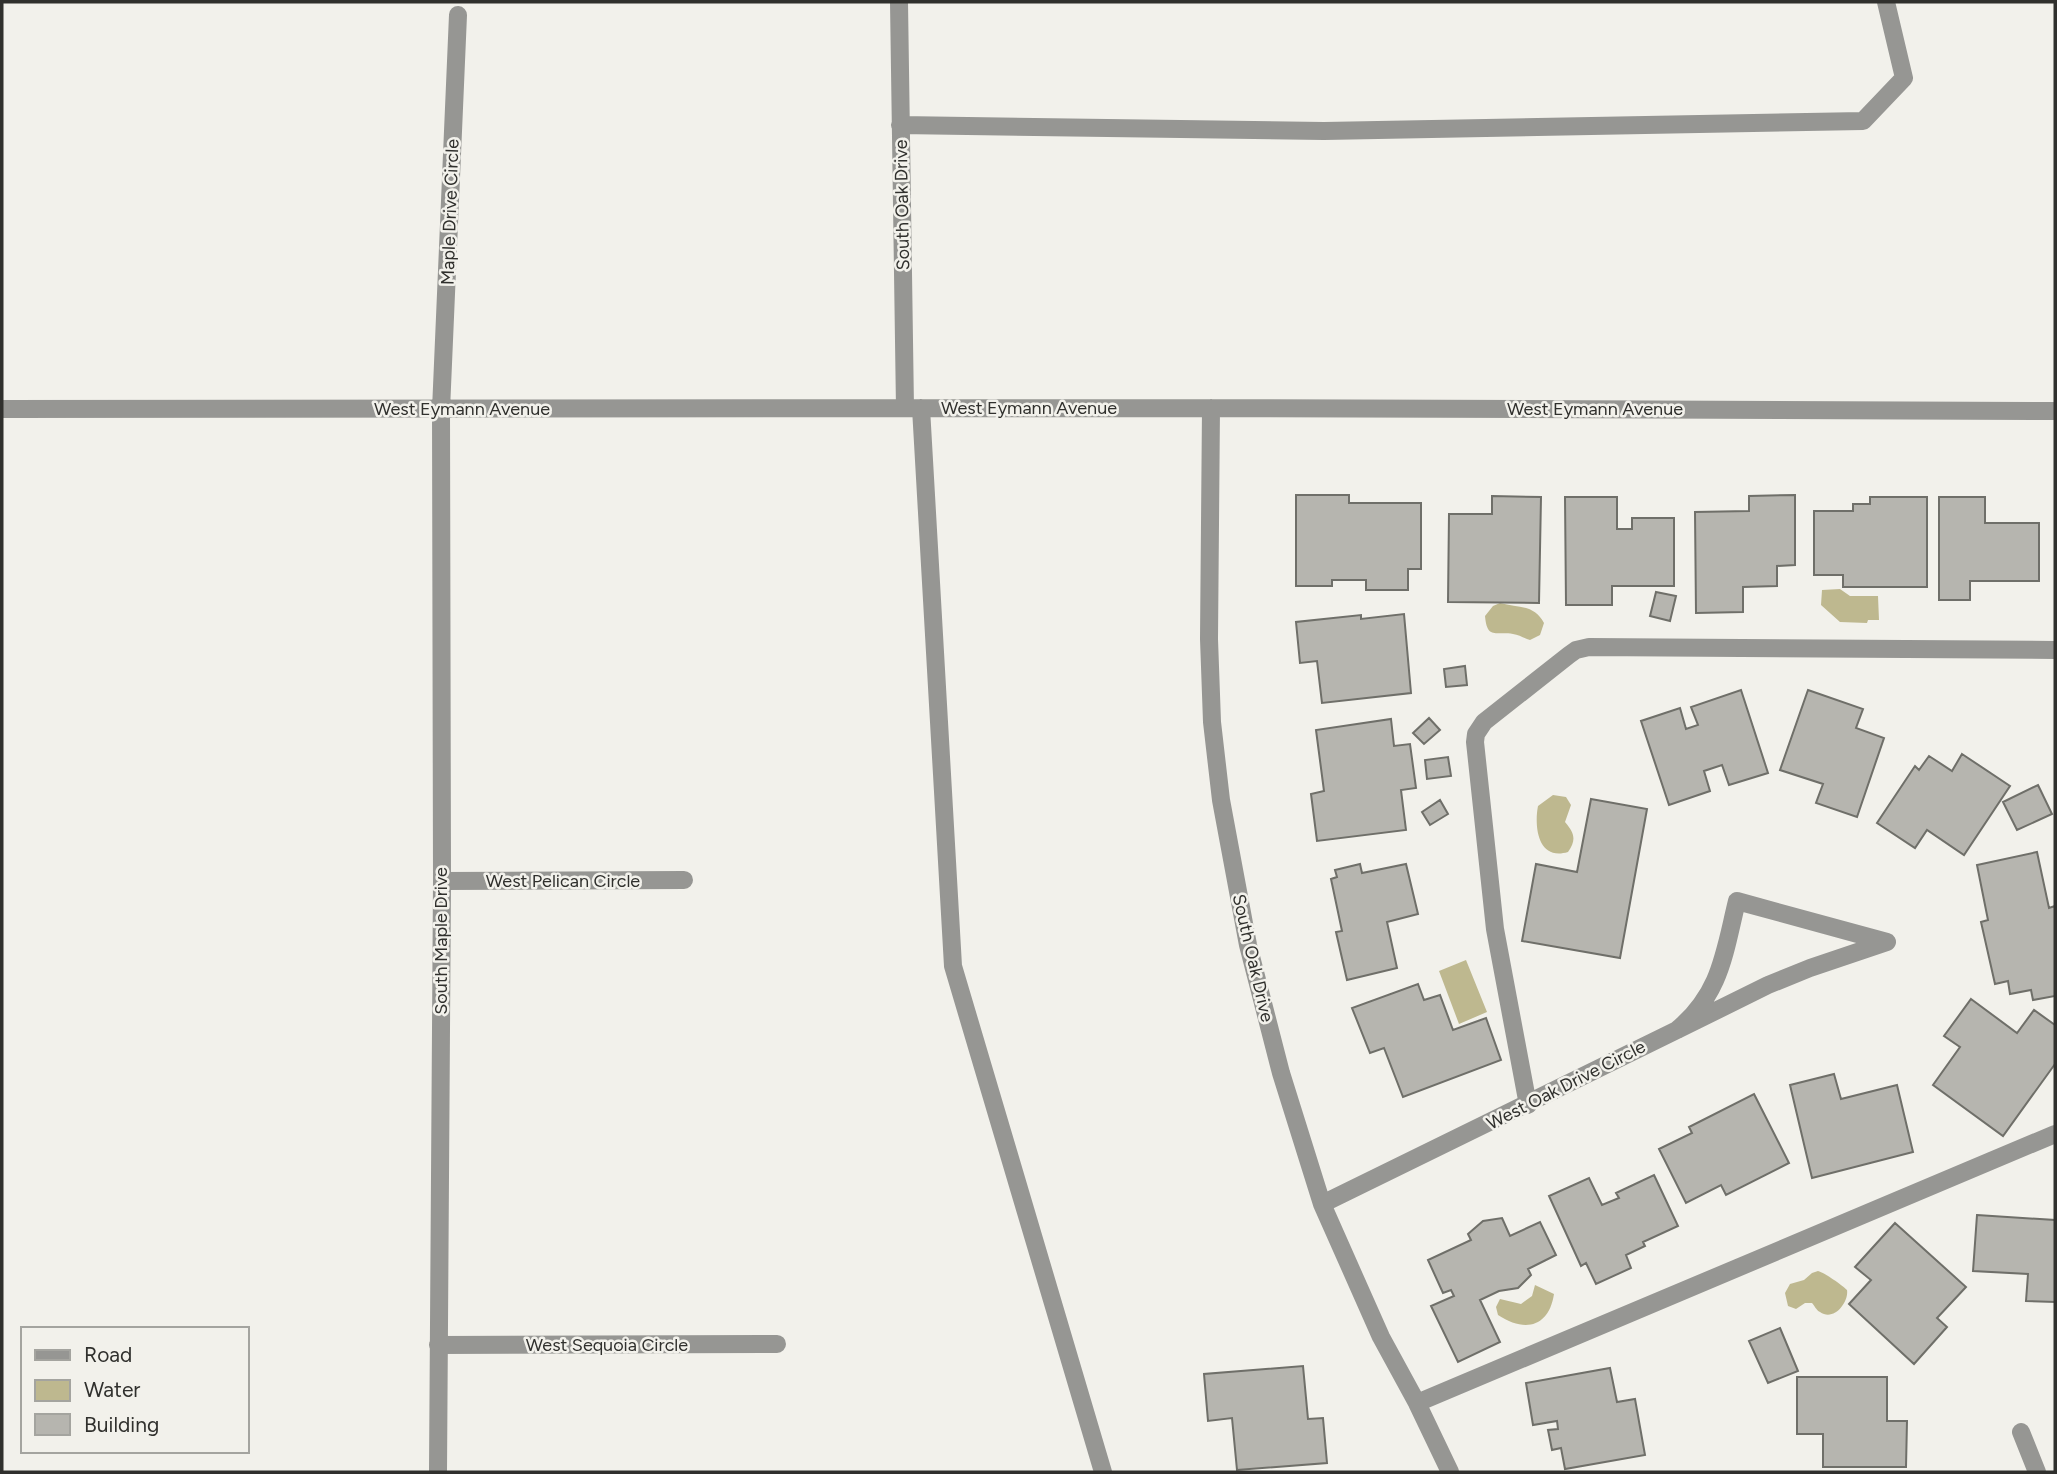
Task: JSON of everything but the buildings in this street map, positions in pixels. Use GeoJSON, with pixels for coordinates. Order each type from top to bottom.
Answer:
{"type":"FeatureCollection","features":[{"type":"Feature","properties":{"kind":"street","name":"South Oak Drive"},"geometry":{"type":"LineString","coordinates":[[899,2],[900,125],[913,408],[953,966],[1103,1472]]}},
{"type":"Feature","properties":{"kind":"street"},"geometry":{"type":"LineString","coordinates":[[900,125],[1324,131],[1863,121],[1905,78],[1886,2]]}},
{"type":"Feature","properties":{"kind":"street","name":"Maple Drive Circle"},"geometry":{"type":"LineString","coordinates":[[441,410],[458,15]]}},
{"type":"Feature","properties":{"kind":"street","name":"South Oak Drive"},"geometry":{"type":"LineString","coordinates":[[1211,408],[1209,639],[1212,722],[1221,800],[1248,945],[1281,1073],[1322,1204],[1381,1337],[1450,1472]]}},
{"type":"Feature","properties":{"kind":"street","name":"West Eymann Avenue"},"geometry":{"type":"LineString","coordinates":[[2,409],[1211,408],[2055,411]]}},
{"type":"Feature","properties":{"kind":"street","name":"South Maple Drive"},"geometry":{"type":"LineString","coordinates":[[438,1472],[442,881],[441,410]]}},
{"type":"Feature","properties":{"kind":"street"},"geometry":{"type":"LineString","coordinates":[[1528,1105],[1495,929],[1475,742],[1476,734],[1484,722],[1576,650],[1589,647],[2055,650]]}},
{"type":"Feature","properties":{"kind":"street","name":"West Pelican Circle"},"geometry":{"type":"LineString","coordinates":[[442,881],[684,880]]}},
{"type":"Feature","properties":{"kind":"street","name":"West Oak Drive Circle"},"geometry":{"type":"LineString","coordinates":[[1322,1204],[1779,981],[1887,942],[1737,901],[1715,983],[1695,1015],[1677,1030]]}},
{"type":"Feature","properties":{"kind":"street"},"geometry":{"type":"LineString","coordinates":[[1417,1403],[2055,1134]]}},
{"type":"Feature","properties":{"kind":"street","name":"West Sequoia Circle"},"geometry":{"type":"LineString","coordinates":[[438,1345],[777,1344]]}},
{"type":"Feature","properties":{"kind":"street"},"geometry":{"type":"LineString","coordinates":[[2021,1432],[2037,1472]]}},
{"type":"Feature","properties":{"kind":"water"},"geometry":{"type":"Polygon","coordinates":[[[1840,589],[1850,596],[1878,596],[1879,620],[1868,620],[1867,623],[1840,622],[1821,605],[1822,590],[1840,589]]]}},
{"type":"Feature","properties":{"kind":"water"},"geometry":{"type":"Polygon","coordinates":[[[1500,603],[1525,608],[1540,617],[1544,623],[1540,635],[1530,640],[1515,634],[1490,631],[1485,616],[1493,606],[1500,603]]]}},
{"type":"Feature","properties":{"kind":"water"},"geometry":{"type":"Polygon","coordinates":[[[1553,795],[1566,797],[1571,805],[1565,822],[1573,836],[1568,852],[1550,852],[1540,840],[1538,806],[1553,795]]]}},
{"type":"Feature","properties":{"kind":"water"},"geometry":{"type":"Polygon","coordinates":[[[1466,960],[1487,1012],[1459,1024],[1439,971],[1466,960]]]}},
{"type":"Feature","properties":{"kind":"water"},"geometry":{"type":"Polygon","coordinates":[[[1818,1271],[1847,1290],[1846,1300],[1840,1309],[1835,1313],[1825,1314],[1812,1303],[1805,1303],[1796,1309],[1788,1306],[1785,1293],[1790,1284],[1804,1280],[1818,1271]]]}},
{"type":"Feature","properties":{"kind":"water"},"geometry":{"type":"Polygon","coordinates":[[[1535,1285],[1554,1294],[1547,1314],[1541,1320],[1534,1324],[1517,1324],[1498,1315],[1496,1307],[1500,1299],[1521,1304],[1532,1296],[1535,1285]]]}}]}
